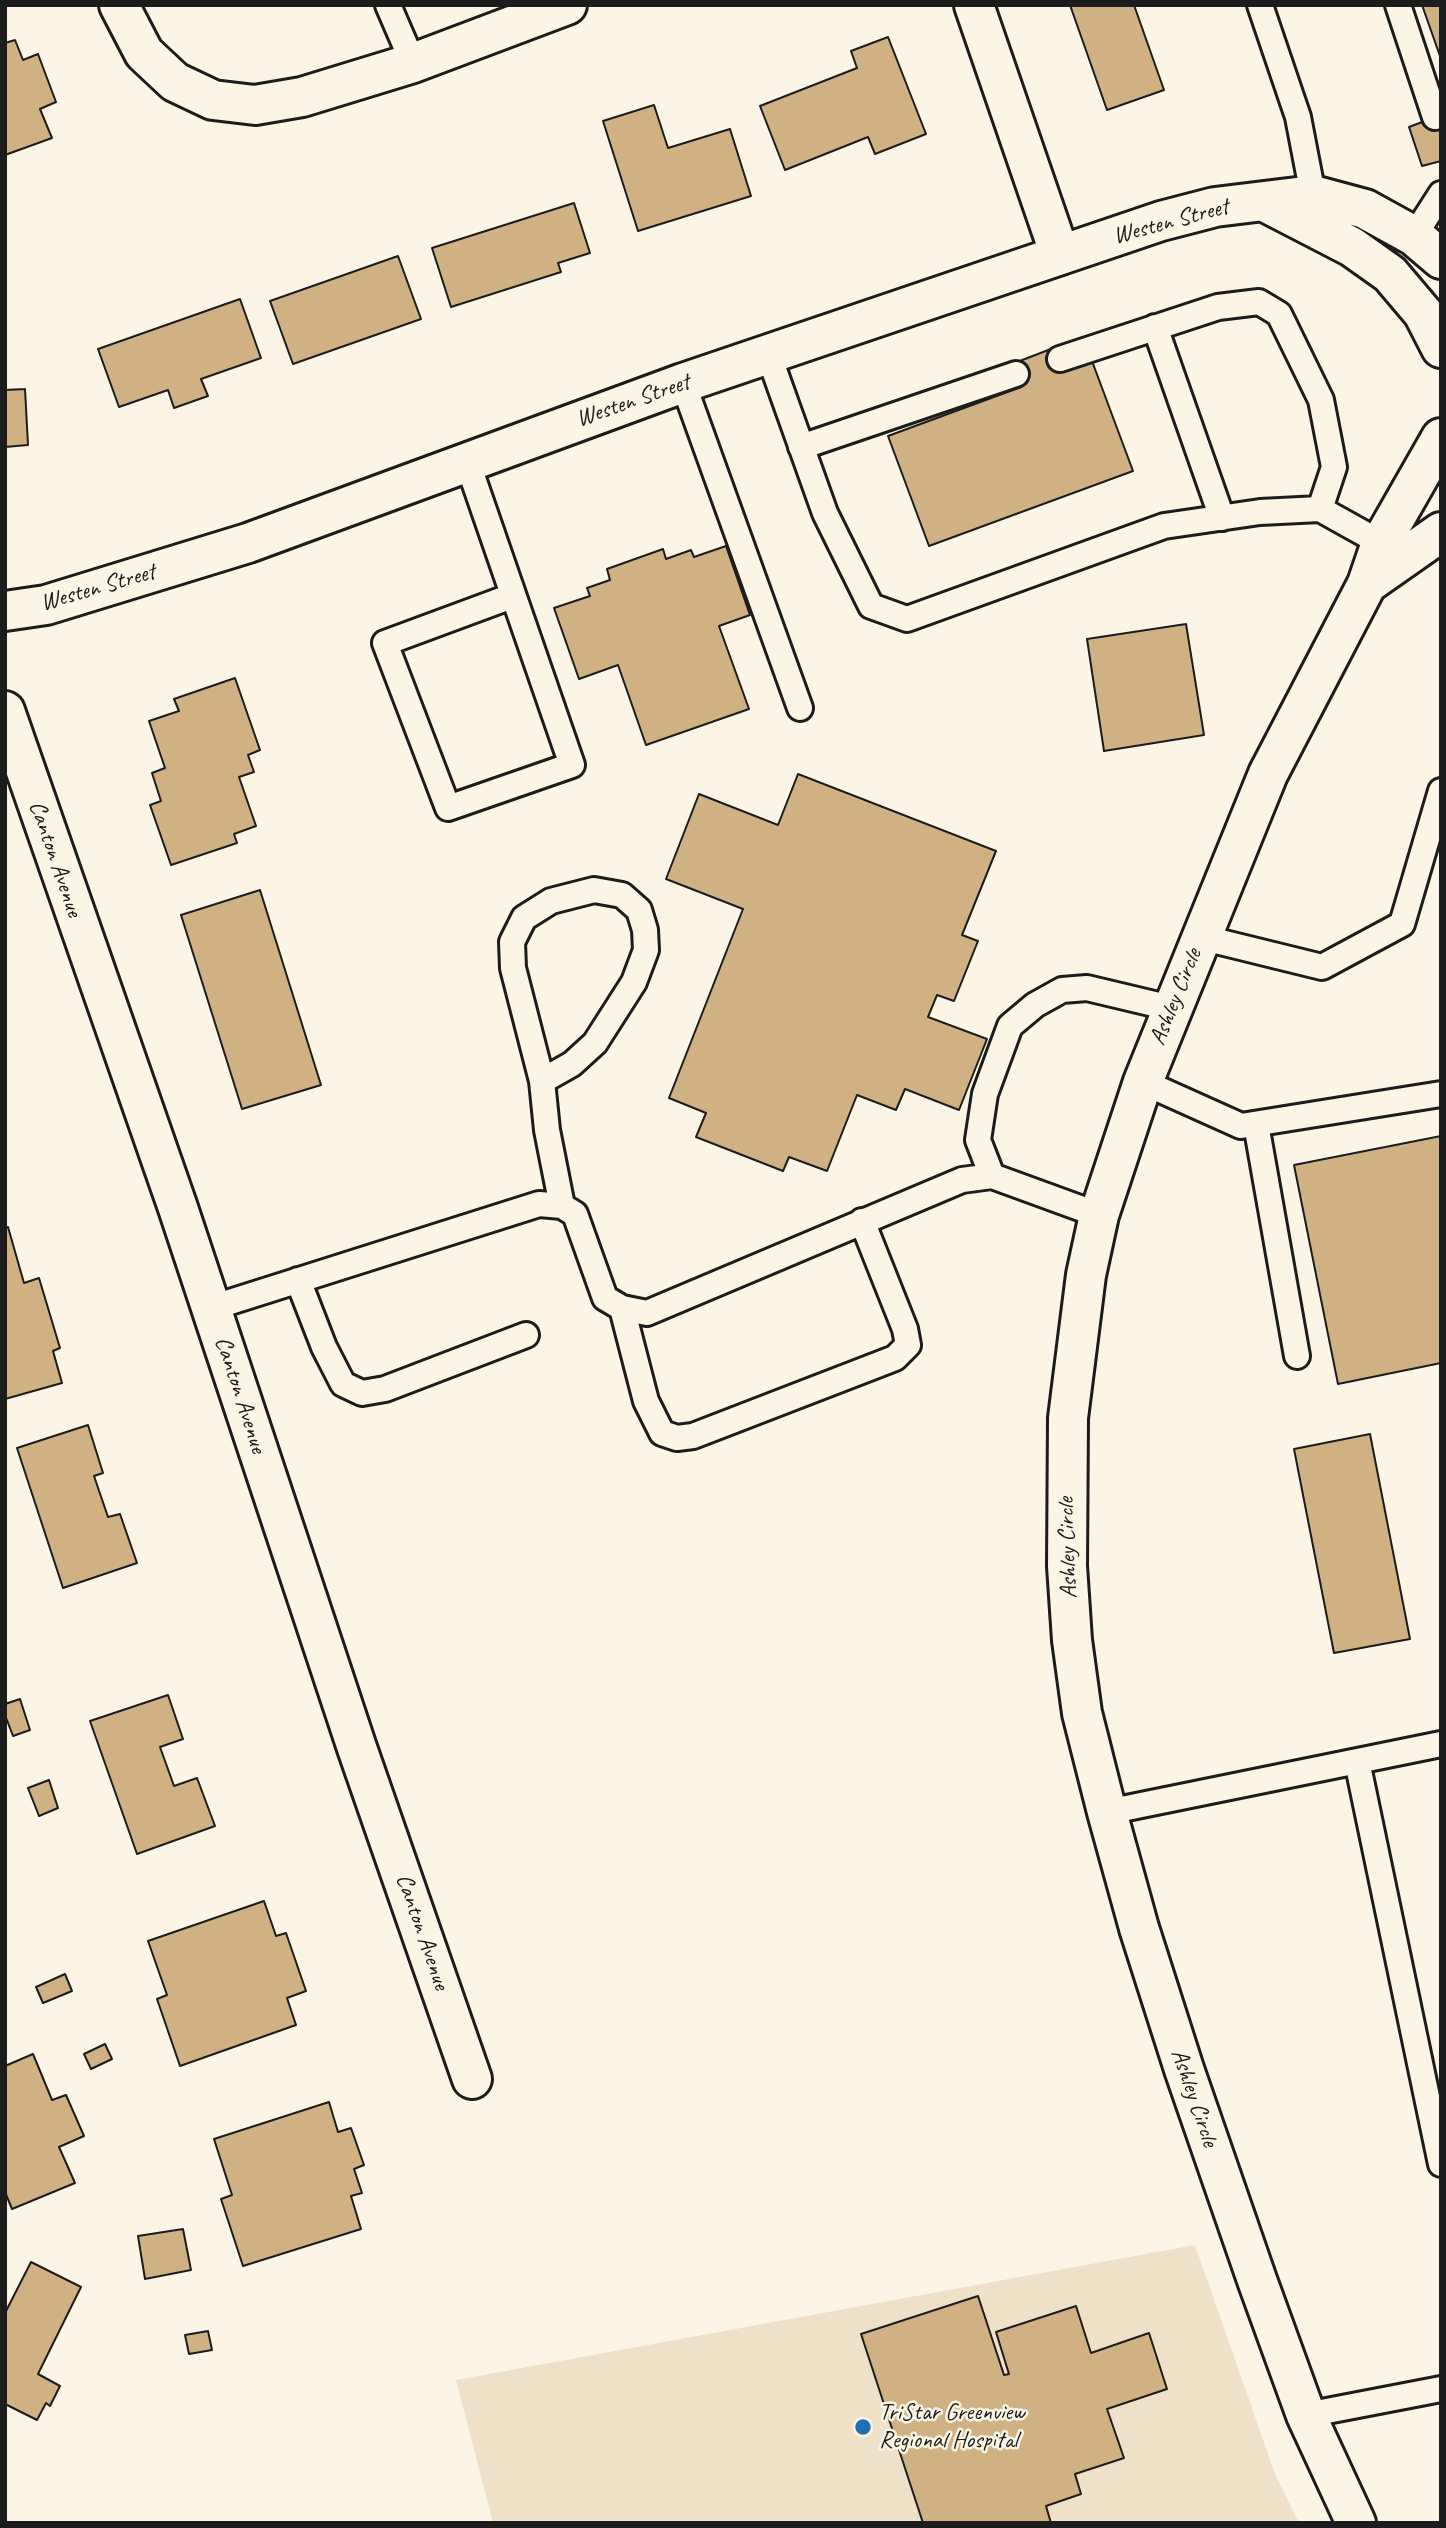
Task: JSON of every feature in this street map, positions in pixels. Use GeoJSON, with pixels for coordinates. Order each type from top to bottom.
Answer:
{"type":"FeatureCollection","features":[{"type":"Feature","properties":{"kind":"street"},"geometry":{"type":"LineString","coordinates":[[119,5],[145,53],[158,69],[193,93],[213,100],[255,105],[302,97],[413,63],[567,5]]}},
{"type":"Feature","properties":{"kind":"street"},"geometry":{"type":"LineString","coordinates":[[974,5],[1060,255]]}},
{"type":"Feature","properties":{"kind":"street","name":"Westen Street"},"geometry":{"type":"LineString","coordinates":[[5,611],[46,606],[248,543],[682,383],[1161,221],[1215,207],[1313,195],[1365,209],[1427,247]]}},
{"type":"Feature","properties":{"kind":"street","name":"Westen Street"},"geometry":{"type":"LineString","coordinates":[[1265,202],[1352,247],[1390,274],[1423,313],[1441,348]]}},
{"type":"Feature","properties":{"kind":"street","name":"Ashley Circle"},"geometry":{"type":"LineString","coordinates":[[1356,2523],[1306,2415],[1184,2069],[1139,1928],[1082,1713],[1072,1640],[1065,1491],[1068,1418],[1086,1275],[1099,1215],[1143,1082],[1171,1007],[1268,774],[1367,584],[1381,543],[1441,438]]}},
{"type":"Feature","properties":{"kind":"street","name":"Ashley Circle"},"geometry":{"type":"LineString","coordinates":[[1367,584],[1441,531]]}},
{"type":"Feature","properties":{"kind":"street","name":"Canton Avenue"},"geometry":{"type":"LineString","coordinates":[[5,711],[211,1308],[352,1735],[472,2079]]}},
{"type":"Feature","properties":{"kind":"lane"},"geometry":{"type":"LineString","coordinates":[[388,5],[413,63]]}},
{"type":"Feature","properties":{"kind":"lane"},"geometry":{"type":"LineString","coordinates":[[1260,5],[1297,117],[1313,195]]}},
{"type":"Feature","properties":{"kind":"lane"},"geometry":{"type":"LineString","coordinates":[[1398,5],[1435,117]]}},
{"type":"Feature","properties":{"kind":"lane"},"geometry":{"type":"LineString","coordinates":[[1427,247],[1441,194]]}},
{"type":"Feature","properties":{"kind":"lane"},"geometry":{"type":"LineString","coordinates":[[1060,359],[1218,307],[1259,302],[1279,314],[1321,400],[1334,467],[1320,509]]}},
{"type":"Feature","properties":{"kind":"lane"},"geometry":{"type":"LineString","coordinates":[[1155,327],[1222,518]]}},
{"type":"Feature","properties":{"kind":"lane"},"geometry":{"type":"LineString","coordinates":[[768,354],[825,513],[870,606],[907,619],[1164,526],[1320,509],[1381,543]]}},
{"type":"Feature","properties":{"kind":"lane"},"geometry":{"type":"LineString","coordinates":[[801,447],[1016,374]]}},
{"type":"Feature","properties":{"kind":"lane"},"geometry":{"type":"LineString","coordinates":[[682,383],[800,708]]}},
{"type":"Feature","properties":{"kind":"lane"},"geometry":{"type":"LineString","coordinates":[[467,461],[572,765],[448,808],[386,643],[512,596]]}},
{"type":"Feature","properties":{"kind":"lane"},"geometry":{"type":"LineString","coordinates":[[1200,937],[1322,967],[1402,924],[1441,792]]}},
{"type":"Feature","properties":{"kind":"lane"},"geometry":{"type":"LineString","coordinates":[[542,1081],[572,1064],[595,1043],[634,982],[646,950],[645,930],[639,910],[622,895],[594,890],[551,901],[524,918],[512,942],[513,968],[542,1081],[547,1130],[562,1206]]}},
{"type":"Feature","properties":{"kind":"lane"},"geometry":{"type":"LineString","coordinates":[[992,1176],[978,1140],[985,1094],[1010,1026],[1035,1005],[1062,990],[1087,988],[1171,1007]]}},
{"type":"Feature","properties":{"kind":"lane"},"geometry":{"type":"LineString","coordinates":[[1143,1082],[1241,1126],[1441,1094]]}},
{"type":"Feature","properties":{"kind":"lane"},"geometry":{"type":"LineString","coordinates":[[1256,1124],[1297,1356]]}},
{"type":"Feature","properties":{"kind":"lane"},"geometry":{"type":"LineString","coordinates":[[211,1308],[539,1204],[562,1206],[575,1214],[605,1298],[622,1308],[647,1312],[962,1180],[992,1176],[1099,1215]]}},
{"type":"Feature","properties":{"kind":"lane"},"geometry":{"type":"LineString","coordinates":[[622,1308],[646,1401],[662,1433],[677,1438],[693,1436],[895,1358],[908,1345],[905,1329],[862,1221]]}},
{"type":"Feature","properties":{"kind":"lane"},"geometry":{"type":"LineString","coordinates":[[298,1280],[324,1347],[343,1384],[362,1392],[385,1389],[526,1335]]}},
{"type":"Feature","properties":{"kind":"lane"},"geometry":{"type":"LineString","coordinates":[[1107,1812],[1441,1744]]}},
{"type":"Feature","properties":{"kind":"lane"},"geometry":{"type":"LineString","coordinates":[[1357,1761],[1441,2164]]}},
{"type":"Feature","properties":{"kind":"lane"},"geometry":{"type":"LineString","coordinates":[[1306,2415],[1441,2389]]}},
{"type":"Feature","properties":{"kind":"shaded area","name":"TriStar Greenview Regional Hospital"},"geometry":{"type":"Polygon","coordinates":[[[1195,2245],[1275,2474],[1299,2523],[493,2523],[456,2380],[1195,2245]]]}},
{"type":"Feature","properties":{"kind":"building"},"geometry":{"type":"Polygon","coordinates":[[[1070,5],[1134,5],[1164,90],[1107,110],[1070,5]]]}},
{"type":"Feature","properties":{"kind":"building"},"geometry":{"type":"Polygon","coordinates":[[[1422,5],[1441,5],[1441,59],[1422,5]]]}},
{"type":"Feature","properties":{"kind":"building"},"geometry":{"type":"Polygon","coordinates":[[[888,37],[926,134],[875,154],[868,137],[785,170],[760,106],[857,68],[851,51],[888,37]]]}},
{"type":"Feature","properties":{"kind":"building"},"geometry":{"type":"Polygon","coordinates":[[[15,40],[23,60],[38,54],[56,102],[40,109],[52,138],[5,155],[5,43],[15,40]]]}},
{"type":"Feature","properties":{"kind":"building"},"geometry":{"type":"Polygon","coordinates":[[[654,105],[668,148],[730,129],[751,196],[638,231],[603,121],[654,105]]]}},
{"type":"Feature","properties":{"kind":"building"},"geometry":{"type":"Polygon","coordinates":[[[1441,115],[1441,161],[1422,166],[1409,127],[1441,115]]]}},
{"type":"Feature","properties":{"kind":"building"},"geometry":{"type":"Polygon","coordinates":[[[574,203],[590,253],[558,263],[561,272],[451,307],[432,248],[574,203]]]}},
{"type":"Feature","properties":{"kind":"building"},"geometry":{"type":"Polygon","coordinates":[[[398,256],[421,319],[293,364],[270,301],[398,256]]]}},
{"type":"Feature","properties":{"kind":"building"},"geometry":{"type":"Polygon","coordinates":[[[240,299],[261,358],[201,379],[208,396],[174,408],[168,390],[119,407],[98,349],[240,299]]]}},
{"type":"Feature","properties":{"kind":"building"},"geometry":{"type":"Polygon","coordinates":[[[1056,347],[1065,371],[1092,361],[1133,471],[929,546],[888,436],[1021,387],[1012,364],[1056,347]]]}},
{"type":"Feature","properties":{"kind":"building"},"geometry":{"type":"Polygon","coordinates":[[[25,389],[28,445],[5,447],[5,390],[25,389]]]}},
{"type":"Feature","properties":{"kind":"building"},"geometry":{"type":"Polygon","coordinates":[[[726,546],[750,615],[719,626],[749,709],[646,745],[618,665],[579,679],[554,608],[590,596],[587,588],[610,580],[607,569],[663,549],[666,559],[691,550],[694,557],[726,546]]]}},
{"type":"Feature","properties":{"kind":"building"},"geometry":{"type":"Polygon","coordinates":[[[1186,624],[1204,735],[1104,751],[1087,639],[1186,624]]]}},
{"type":"Feature","properties":{"kind":"building"},"geometry":{"type":"Polygon","coordinates":[[[235,678],[260,750],[248,755],[254,772],[239,777],[256,826],[234,834],[237,843],[171,865],[150,805],[161,801],[152,773],[165,768],[149,721],[179,711],[174,699],[235,678]]]}},
{"type":"Feature","properties":{"kind":"building"},"geometry":{"type":"Polygon","coordinates":[[[798,774],[996,851],[962,935],[978,941],[954,1001],[937,995],[928,1017],[987,1039],[959,1110],[905,1089],[896,1110],[857,1095],[827,1171],[789,1157],[783,1171],[696,1137],[706,1113],[669,1098],[743,909],[666,879],[699,794],[778,825],[798,774]]]}},
{"type":"Feature","properties":{"kind":"building"},"geometry":{"type":"Polygon","coordinates":[[[260,890],[321,1085],[242,1109],[181,915],[260,890]]]}},
{"type":"Feature","properties":{"kind":"building"},"geometry":{"type":"Polygon","coordinates":[[[1441,1136],[1441,1363],[1338,1384],[1294,1165],[1441,1136]]]}},
{"type":"Feature","properties":{"kind":"building"},"geometry":{"type":"Polygon","coordinates":[[[8,1227],[24,1283],[39,1278],[60,1348],[53,1351],[62,1383],[5,1399],[5,1228],[8,1227]]]}},
{"type":"Feature","properties":{"kind":"building"},"geometry":{"type":"Polygon","coordinates":[[[88,1425],[103,1473],[94,1476],[108,1517],[120,1514],[137,1563],[63,1588],[17,1448],[88,1425]]]}},
{"type":"Feature","properties":{"kind":"building"},"geometry":{"type":"Polygon","coordinates":[[[1370,1434],[1410,1639],[1334,1653],[1294,1449],[1370,1434]]]}},
{"type":"Feature","properties":{"kind":"building"},"geometry":{"type":"Polygon","coordinates":[[[168,1695],[183,1739],[160,1747],[174,1786],[197,1778],[215,1826],[137,1854],[90,1721],[168,1695]]]}},
{"type":"Feature","properties":{"kind":"building"},"geometry":{"type":"Polygon","coordinates":[[[20,1699],[30,1730],[13,1736],[5,1715],[5,1704],[20,1699]]]}},
{"type":"Feature","properties":{"kind":"building"},"geometry":{"type":"Polygon","coordinates":[[[49,1780],[58,1808],[39,1816],[28,1788],[49,1780]]]}},
{"type":"Feature","properties":{"kind":"building"},"geometry":{"type":"Polygon","coordinates":[[[264,1901],[276,1936],[286,1933],[306,1991],[287,1998],[296,2025],[180,2066],[157,1999],[167,1995],[148,1941],[264,1901]]]}},
{"type":"Feature","properties":{"kind":"building"},"geometry":{"type":"Polygon","coordinates":[[[65,1974],[72,1991],[43,2003],[36,1987],[65,1974]]]}},
{"type":"Feature","properties":{"kind":"building"},"geometry":{"type":"Polygon","coordinates":[[[105,2044],[112,2059],[91,2069],[84,2054],[105,2044]]]}},
{"type":"Feature","properties":{"kind":"building"},"geometry":{"type":"Polygon","coordinates":[[[33,2054],[52,2100],[66,2095],[84,2136],[59,2147],[75,2183],[12,2209],[5,2192],[5,2066],[33,2054]]]}},
{"type":"Feature","properties":{"kind":"building"},"geometry":{"type":"Polygon","coordinates":[[[329,2102],[338,2132],[351,2128],[364,2165],[354,2169],[362,2193],[351,2196],[361,2229],[243,2266],[221,2199],[232,2195],[214,2139],[329,2102]]]}},
{"type":"Feature","properties":{"kind":"building"},"geometry":{"type":"Polygon","coordinates":[[[183,2229],[191,2270],[145,2279],[138,2236],[183,2229]]]}},
{"type":"Feature","properties":{"kind":"building"},"geometry":{"type":"Polygon","coordinates":[[[31,2262],[81,2287],[38,2374],[60,2386],[50,2406],[46,2403],[37,2420],[5,2404],[5,2313],[31,2262]]]}},
{"type":"Feature","properties":{"kind":"building"},"geometry":{"type":"Polygon","coordinates":[[[978,2296],[1004,2375],[1009,2374],[996,2332],[1076,2306],[1091,2353],[1149,2333],[1167,2389],[1107,2409],[1124,2458],[1075,2474],[1081,2494],[1046,2506],[1051,2523],[923,2523],[861,2334],[978,2296]]]}},
{"type":"Feature","properties":{"kind":"building"},"geometry":{"type":"Polygon","coordinates":[[[208,2331],[212,2350],[189,2354],[185,2335],[208,2331]]]}},
{"type":"Feature","properties":{"kind":"place","name":"TriStar Greenview Regional Hospital"},"geometry":{"type":"Point","coordinates":[863,2427]}}]}
